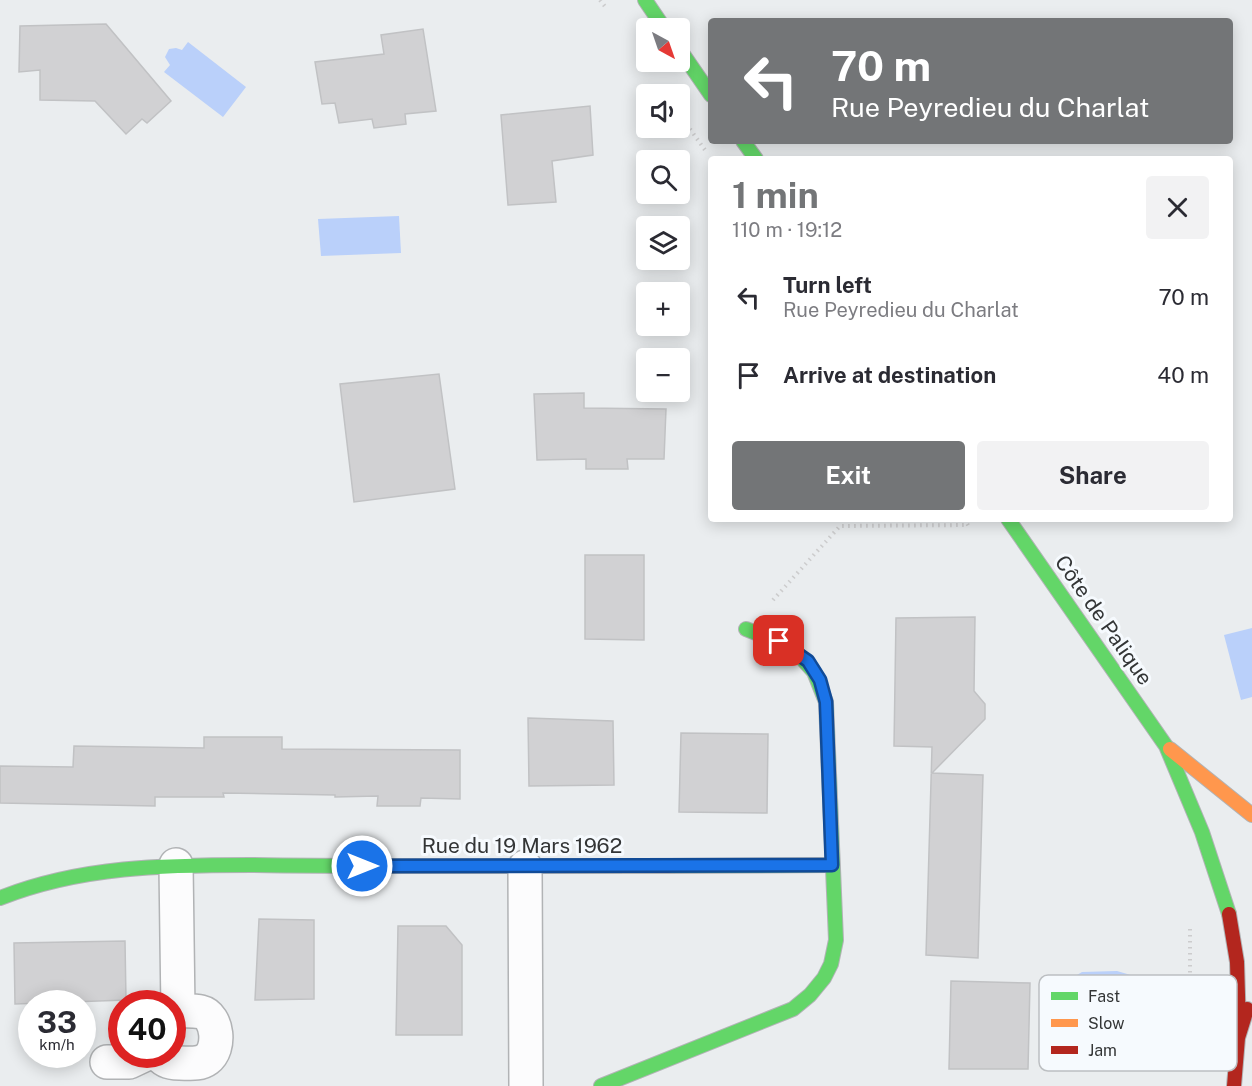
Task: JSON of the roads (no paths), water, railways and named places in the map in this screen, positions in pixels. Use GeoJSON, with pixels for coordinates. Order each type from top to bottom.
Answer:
{"type":"FeatureCollection","features":[{"type":"Feature","properties":{"kind":"street"},"geometry":{"type":"LineString","coordinates":[[645,0],[657,18]]}},
{"type":"Feature","properties":{"kind":"street"},"geometry":{"type":"LineString","coordinates":[[690,65],[708,91]]}},
{"type":"Feature","properties":{"kind":"street","name":"Côte de Palique"},"geometry":{"type":"LineString","coordinates":[[1010,522],[1166,746],[1202,832],[1229,912],[1237,963],[1239,1028]]}},
{"type":"Feature","properties":{"kind":"street"},"geometry":{"type":"LineString","coordinates":[[602,1086],[793,1009],[811,996],[827,972],[835,948],[836,913],[826,702],[820,680],[808,661],[779,641],[746,629]]}},
{"type":"Feature","properties":{"kind":"street","name":"Côte de Palique"},"geometry":{"type":"LineString","coordinates":[[1166,746],[1252,815]]}},
{"type":"Feature","properties":{"kind":"street"},"geometry":{"type":"LineString","coordinates":[[176,865],[176,990]]}},
{"type":"Feature","properties":{"kind":"street","name":"Rue du 19 Mars 1962"},"geometry":{"type":"LineString","coordinates":[[0,898],[39,884],[85,873],[132,867],[176,865],[525,867],[832,865]]}},
{"type":"Feature","properties":{"kind":"street"},"geometry":{"type":"LineString","coordinates":[[525,867],[526,1086]]}},
{"type":"Feature","properties":{"kind":"street"},"geometry":{"type":"LineString","coordinates":[[1237,1036],[1252,998]]}},
{"type":"Feature","properties":{"kind":"street"},"geometry":{"type":"LineString","coordinates":[[186,1011],[200,1011],[208,1015],[215,1025],[214,1048],[209,1058],[198,1063],[186,1063]]}},
{"type":"Feature","properties":{"kind":"street"},"geometry":{"type":"LineString","coordinates":[[1234,1071],[1234,1086]]}},
{"type":"Feature","properties":{"kind":"water"},"geometry":{"type":"Polygon","coordinates":[[[188,42],[246,87],[223,117],[164,72],[170,65],[165,57],[169,49],[182,50],[188,42]]]}},
{"type":"Feature","properties":{"kind":"water"},"geometry":{"type":"Polygon","coordinates":[[[399,216],[401,253],[321,256],[318,219],[399,216]]]}},
{"type":"Feature","properties":{"kind":"water"},"geometry":{"type":"Polygon","coordinates":[[[1252,628],[1252,697],[1241,700],[1224,635],[1252,628]]]}},
{"type":"Feature","properties":{"kind":"water"},"geometry":{"type":"Polygon","coordinates":[[[1117,971],[1131,975],[1077,975],[1082,972],[1117,971]]]}}]}
